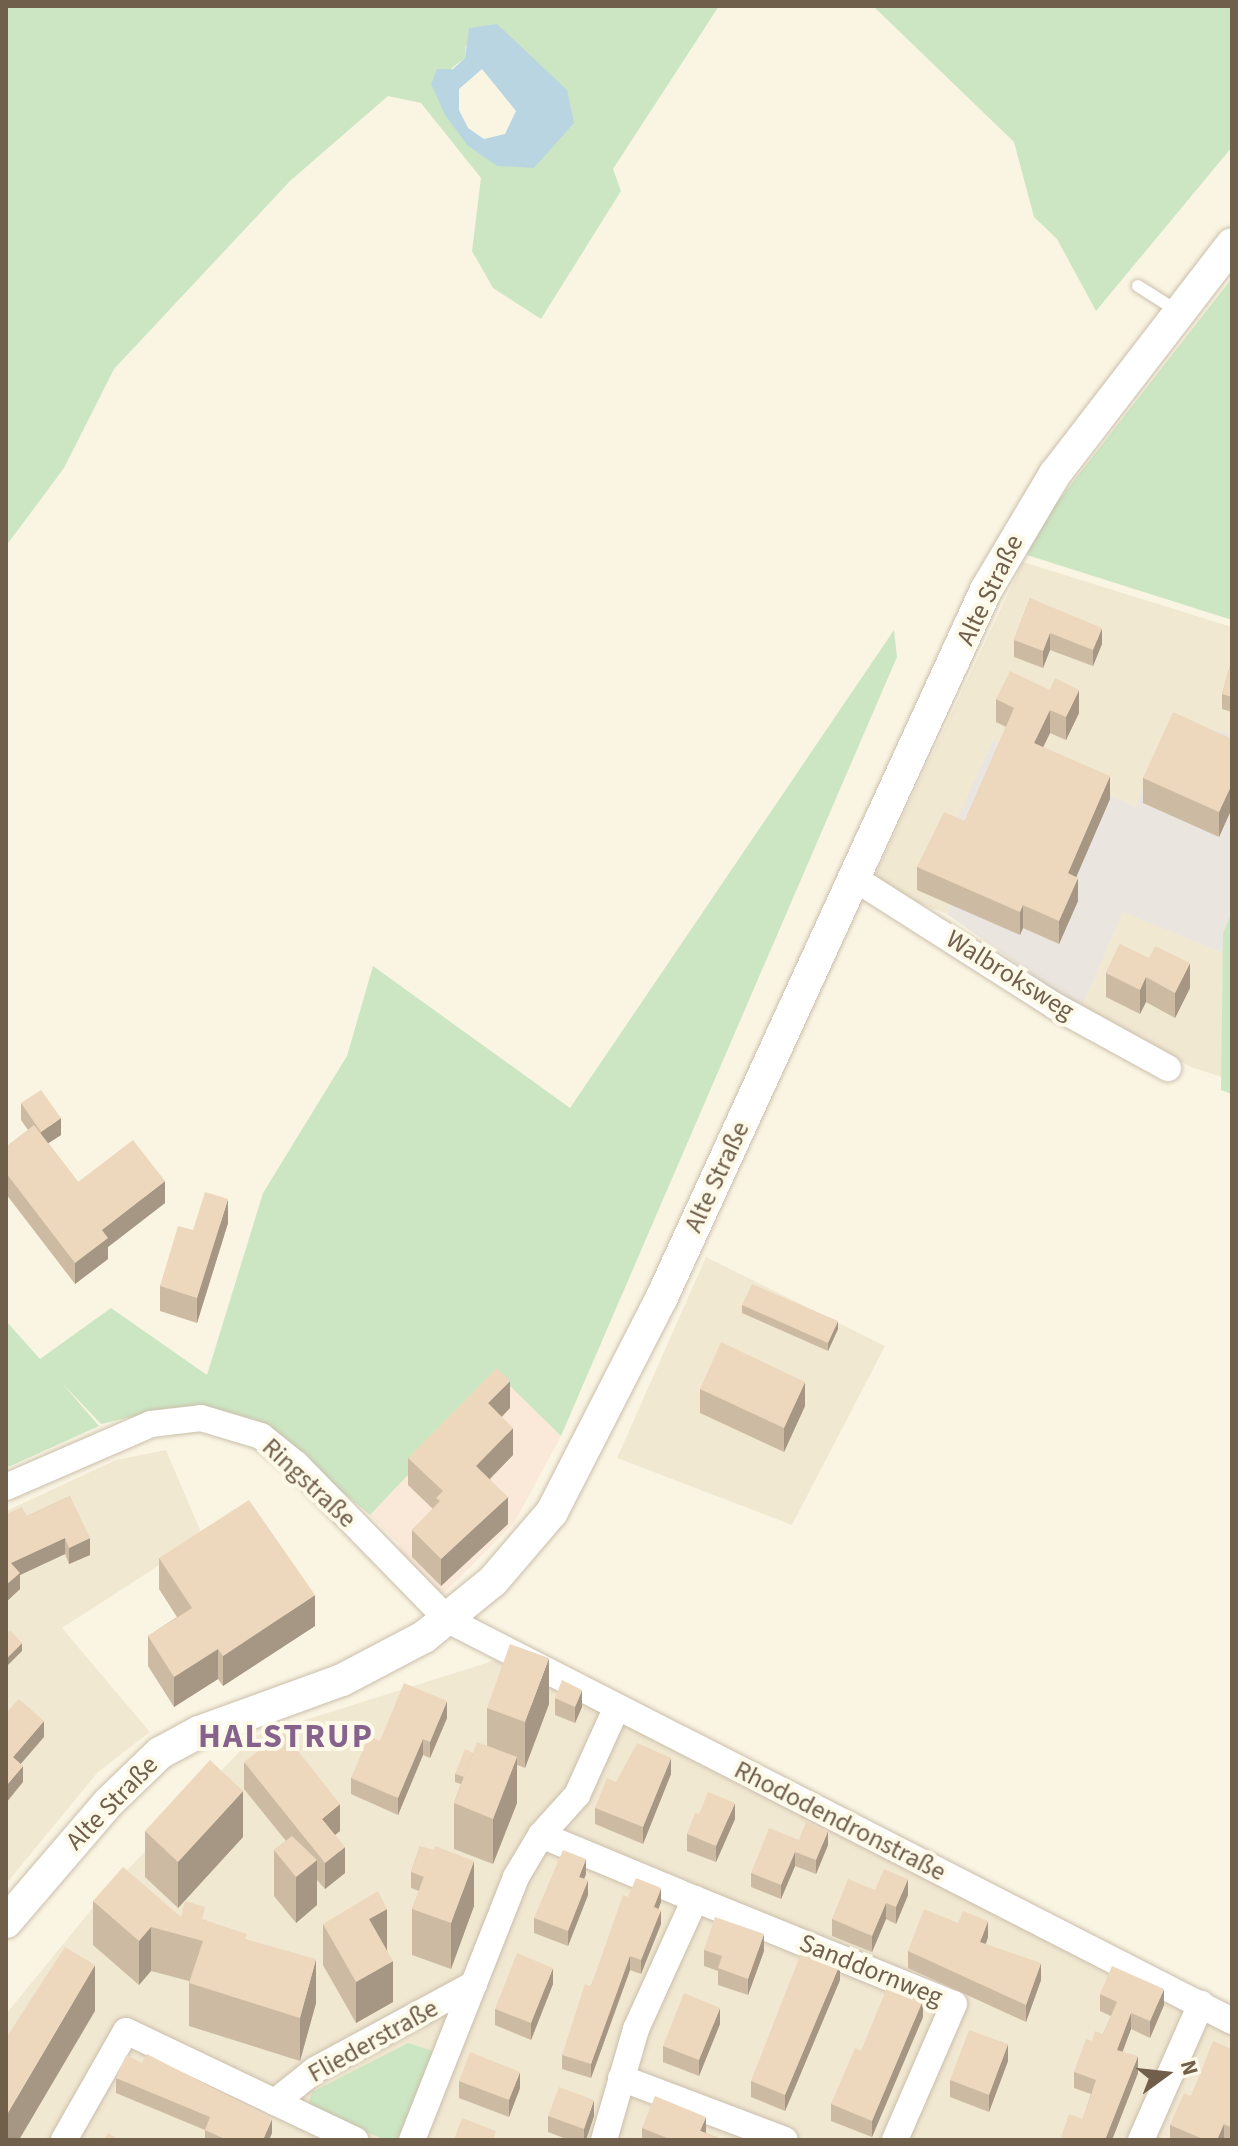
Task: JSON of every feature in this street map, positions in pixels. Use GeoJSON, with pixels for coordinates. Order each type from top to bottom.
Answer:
{"type":"FeatureCollection","features":[{"type":"Feature","properties":{"kind":"street","name":"Alte Straße"},"geometry":{"type":"LineString","coordinates":[[6,1922],[108,1803],[160,1753],[199,1732],[369,1668],[448,1620],[527,1544],[577,1471],[986,590],[1026,517],[1232,244]]}},
{"type":"Feature","properties":{"kind":"street","name":"Walbroksweg"},"geometry":{"type":"LineString","coordinates":[[854,878],[1055,1006],[1168,1068]]}},
{"type":"Feature","properties":{"kind":"street","name":"Ringstraße"},"geometry":{"type":"LineString","coordinates":[[6,1487],[151,1424],[201,1418],[229,1423],[261,1436],[296,1464],[448,1620]]}},
{"type":"Feature","properties":{"kind":"street","name":"Rhododendronstraße"},"geometry":{"type":"LineString","coordinates":[[448,1620],[616,1709],[1232,2021]]}},
{"type":"Feature","properties":{"kind":"street","name":"Fliederstraße"},"geometry":{"type":"LineString","coordinates":[[416,2132],[516,1877],[541,1835],[577,1795],[616,1709]]}},
{"type":"Feature","properties":{"kind":"street","name":"Sanddornweg"},"geometry":{"type":"LineString","coordinates":[[541,1835],[954,2004],[895,2140]]}},
{"type":"Feature","properties":{"kind":"street"},"geometry":{"type":"LineString","coordinates":[[604,2140],[636,2029],[695,1899]]}},
{"type":"Feature","properties":{"kind":"street","name":"Fliederstraße"},"geometry":{"type":"LineString","coordinates":[[275,2102],[315,2070],[474,1984]]}},
{"type":"Feature","properties":{"kind":"street"},"geometry":{"type":"LineString","coordinates":[[1141,2140],[1201,2004]]}},
{"type":"Feature","properties":{"kind":"street","name":"Fliederstraße"},"geometry":{"type":"LineString","coordinates":[[64,2140],[126,2031],[355,2140]]}},
{"type":"Feature","properties":{"kind":"street"},"geometry":{"type":"LineString","coordinates":[[621,2078],[785,2140]]}},
{"type":"Feature","properties":{"kind":"lane"},"geometry":{"type":"LineString","coordinates":[[1138,286],[1179,312]]}},
{"type":"Feature","properties":{"kind":"shaded area"},"geometry":{"type":"Polygon","coordinates":[[[1023,562],[1232,627],[1232,733],[1167,724],[1136,807],[993,740],[969,860],[947,914],[908,899],[875,875],[1023,562]]]}},
{"type":"Feature","properties":{"kind":"shaded area"},"geometry":{"type":"Polygon","coordinates":[[[1167,724],[1232,733],[1232,911],[1223,933],[1223,953],[1123,912],[1081,1009],[947,914],[969,861],[954,826],[993,740],[1136,807],[1167,724]]]}},
{"type":"Feature","properties":{"kind":"shaded area"},"geometry":{"type":"Polygon","coordinates":[[[1123,911],[1223,953],[1222,1077],[1191,1067],[1081,1009],[1123,911]]]}},
{"type":"Feature","properties":{"kind":"shaded area"},"geometry":{"type":"Polygon","coordinates":[[[706,1257],[885,1346],[792,1525],[617,1458],[706,1257]]]}},
{"type":"Feature","properties":{"kind":"shaded area"},"geometry":{"type":"Polygon","coordinates":[[[502,1377],[561,1436],[514,1523],[442,1595],[402,1559],[399,1544],[370,1515],[502,1377]]]}},
{"type":"Feature","properties":{"kind":"shaded area"},"geometry":{"type":"Polygon","coordinates":[[[166,1450],[203,1537],[62,1628],[150,1732],[98,1772],[6,1884],[6,1511],[116,1460],[166,1450]]]}},
{"type":"Feature","properties":{"kind":"shaded area"},"geometry":{"type":"Polygon","coordinates":[[[496,1660],[1232,2028],[1232,2140],[6,2140],[6,2014],[100,1899],[254,1736],[496,1660]]]}},
{"type":"Feature","properties":{"kind":"green space"},"geometry":{"type":"Polygon","coordinates":[[[6,6],[719,6],[613,169],[621,191],[541,319],[493,288],[472,251],[481,178],[421,103],[388,96],[290,181],[114,369],[64,468],[6,546],[6,6]],[[466,45],[465,58],[431,84],[472,149],[574,123],[466,45]]]}},
{"type":"Feature","properties":{"kind":"green space"},"geometry":{"type":"Polygon","coordinates":[[[873,6],[1232,6],[1232,147],[1096,311],[1057,239],[1034,217],[1014,142],[873,6]]]}},
{"type":"Feature","properties":{"kind":"green space"},"geometry":{"type":"Polygon","coordinates":[[[1232,278],[1232,620],[1027,555],[1037,528],[1232,278]]]}},
{"type":"Feature","properties":{"kind":"green space"},"geometry":{"type":"Polygon","coordinates":[[[894,630],[897,657],[561,1436],[501,1377],[370,1515],[257,1420],[215,1409],[169,1408],[101,1424],[61,1382],[99,1426],[6,1468],[6,1321],[40,1359],[111,1308],[207,1375],[263,1193],[347,1056],[373,966],[570,1108],[894,630]]]}},
{"type":"Feature","properties":{"kind":"green space"},"geometry":{"type":"Polygon","coordinates":[[[1232,911],[1232,1094],[1221,1090],[1223,933],[1232,911]]]}},
{"type":"Feature","properties":{"kind":"green space"},"geometry":{"type":"Polygon","coordinates":[[[408,2043],[439,2053],[404,2140],[386,2140],[307,2109],[312,2092],[408,2043]]]}},
{"type":"Feature","properties":{"kind":"water"},"geometry":{"type":"Polygon","coordinates":[[[497,24],[567,90],[574,123],[534,168],[497,166],[468,146],[445,115],[431,84],[437,69],[453,69],[465,58],[469,28],[497,24]],[[482,69],[459,89],[459,110],[468,128],[484,139],[505,134],[516,111],[482,69]]]}},
{"type":"Feature","properties":{"kind":"building"},"geometry":{"type":"Polygon","coordinates":[[[1030,598],[1102,628],[1093,650],[1050,633],[1043,651],[1014,640],[1030,598]]]}},
{"type":"Feature","properties":{"kind":"building"},"geometry":{"type":"Polygon","coordinates":[[[1232,659],[1232,697],[1222,694],[1232,659]]]}},
{"type":"Feature","properties":{"kind":"building"},"geometry":{"type":"Polygon","coordinates":[[[1010,671],[1050,690],[1055,678],[1079,690],[1066,717],[1050,710],[1034,743],[1110,776],[1068,873],[1078,878],[1059,921],[1023,905],[1020,912],[917,867],[944,812],[965,821],[1014,708],[996,699],[1010,671]]]}},
{"type":"Feature","properties":{"kind":"building"},"geometry":{"type":"Polygon","coordinates":[[[1173,712],[1232,739],[1232,784],[1219,812],[1143,778],[1173,712]]]}},
{"type":"Feature","properties":{"kind":"building"},"geometry":{"type":"Polygon","coordinates":[[[1120,944],[1149,958],[1155,946],[1190,963],[1175,993],[1146,977],[1140,990],[1106,973],[1120,944]]]}},
{"type":"Feature","properties":{"kind":"building"},"geometry":{"type":"Polygon","coordinates":[[[41,1090],[61,1118],[41,1132],[21,1103],[41,1090]]]}},
{"type":"Feature","properties":{"kind":"building"},"geometry":{"type":"Polygon","coordinates":[[[34,1125],[78,1182],[133,1140],[165,1181],[102,1230],[108,1238],[75,1263],[6,1173],[6,1147],[34,1125]]]}},
{"type":"Feature","properties":{"kind":"building"},"geometry":{"type":"Polygon","coordinates":[[[205,1192],[228,1199],[197,1298],[160,1286],[178,1226],[193,1230],[205,1192]]]}},
{"type":"Feature","properties":{"kind":"building"},"geometry":{"type":"Polygon","coordinates":[[[752,1284],[838,1321],[828,1343],[742,1305],[752,1284]]]}},
{"type":"Feature","properties":{"kind":"building"},"geometry":{"type":"Polygon","coordinates":[[[721,1342],[805,1382],[784,1428],[700,1389],[721,1342]]]}},
{"type":"Feature","properties":{"kind":"building"},"geometry":{"type":"Polygon","coordinates":[[[497,1368],[510,1381],[488,1403],[513,1428],[476,1466],[508,1497],[441,1559],[412,1530],[440,1501],[436,1498],[443,1491],[408,1458],[497,1368]]]}},
{"type":"Feature","properties":{"kind":"building"},"geometry":{"type":"Polygon","coordinates":[[[70,1496],[90,1538],[69,1548],[65,1538],[11,1563],[20,1573],[6,1585],[6,1514],[22,1507],[27,1516],[70,1496]]]}},
{"type":"Feature","properties":{"kind":"building"},"geometry":{"type":"Polygon","coordinates":[[[249,1500],[315,1595],[223,1656],[218,1649],[174,1677],[148,1636],[192,1608],[159,1558],[249,1500]]]}},
{"type":"Feature","properties":{"kind":"building"},"geometry":{"type":"Polygon","coordinates":[[[10,1630],[22,1643],[8,1657],[6,1634],[10,1630]]]}},
{"type":"Feature","properties":{"kind":"building"},"geometry":{"type":"Polygon","coordinates":[[[510,1644],[549,1658],[525,1722],[487,1708],[510,1644]]]}},
{"type":"Feature","properties":{"kind":"building"},"geometry":{"type":"Polygon","coordinates":[[[562,1680],[582,1690],[575,1707],[555,1698],[562,1680]]]}},
{"type":"Feature","properties":{"kind":"building"},"geometry":{"type":"Polygon","coordinates":[[[404,1683],[447,1701],[430,1742],[423,1739],[398,1798],[351,1778],[369,1736],[380,1741],[404,1683]]]}},
{"type":"Feature","properties":{"kind":"building"},"geometry":{"type":"Polygon","coordinates":[[[19,1699],[44,1721],[13,1757],[23,1766],[6,1786],[6,1713],[19,1699]]]}},
{"type":"Feature","properties":{"kind":"building"},"geometry":{"type":"Polygon","coordinates":[[[283,1732],[340,1804],[322,1819],[345,1847],[325,1863],[244,1762],[283,1732]]]}},
{"type":"Feature","properties":{"kind":"building"},"geometry":{"type":"Polygon","coordinates":[[[477,1742],[517,1757],[493,1819],[454,1803],[477,1742]]]}},
{"type":"Feature","properties":{"kind":"building"},"geometry":{"type":"Polygon","coordinates":[[[637,1743],[671,1758],[643,1827],[595,1808],[607,1778],[616,1782],[637,1743]]]}},
{"type":"Feature","properties":{"kind":"building"},"geometry":{"type":"Polygon","coordinates":[[[465,1749],[473,1753],[464,1777],[455,1774],[465,1749]]]}},
{"type":"Feature","properties":{"kind":"building"},"geometry":{"type":"Polygon","coordinates":[[[210,1760],[243,1791],[178,1862],[145,1831],[210,1760]]]}},
{"type":"Feature","properties":{"kind":"building"},"geometry":{"type":"Polygon","coordinates":[[[708,1792],[735,1803],[716,1846],[687,1834],[708,1792]]]}},
{"type":"Feature","properties":{"kind":"building"},"geometry":{"type":"Polygon","coordinates":[[[806,1822],[828,1831],[816,1860],[795,1852],[781,1885],[751,1873],[769,1828],[799,1840],[806,1822]]]}},
{"type":"Feature","properties":{"kind":"building"},"geometry":{"type":"Polygon","coordinates":[[[292,1836],[317,1860],[296,1877],[274,1850],[292,1836]]]}},
{"type":"Feature","properties":{"kind":"building"},"geometry":{"type":"Polygon","coordinates":[[[420,1846],[434,1850],[424,1877],[411,1872],[420,1846]]]}},
{"type":"Feature","properties":{"kind":"building"},"geometry":{"type":"Polygon","coordinates":[[[435,1846],[474,1861],[451,1923],[412,1909],[435,1846]]]}},
{"type":"Feature","properties":{"kind":"building"},"geometry":{"type":"Polygon","coordinates":[[[563,1850],[586,1859],[579,1877],[588,1880],[568,1931],[534,1918],[563,1850]]]}},
{"type":"Feature","properties":{"kind":"building"},"geometry":{"type":"Polygon","coordinates":[[[123,1867],[181,1917],[185,1901],[205,1907],[202,1919],[247,1934],[245,1939],[316,1959],[300,2018],[189,1983],[203,1941],[151,1927],[139,1941],[93,1901],[123,1867]]]}},
{"type":"Feature","properties":{"kind":"building"},"geometry":{"type":"Polygon","coordinates":[[[884,1869],[908,1879],[896,1907],[886,1903],[872,1936],[832,1919],[848,1879],[875,1890],[884,1869]]]}},
{"type":"Feature","properties":{"kind":"building"},"geometry":{"type":"Polygon","coordinates":[[[636,1878],[661,1888],[654,1907],[661,1910],[641,1960],[630,1956],[591,2064],[562,2055],[585,1984],[591,1986],[623,1895],[628,1897],[636,1878]]]}},
{"type":"Feature","properties":{"kind":"building"},"geometry":{"type":"Polygon","coordinates":[[[378,1891],[387,1909],[369,1919],[393,1961],[356,1982],[323,1924],[378,1891]]]}},
{"type":"Feature","properties":{"kind":"building"},"geometry":{"type":"Polygon","coordinates":[[[924,1909],[958,1923],[963,1911],[988,1921],[980,1942],[1041,1963],[1026,2005],[908,1951],[924,1909]]]}},
{"type":"Feature","properties":{"kind":"building"},"geometry":{"type":"Polygon","coordinates":[[[715,1917],[764,1934],[748,1979],[718,1968],[722,1956],[704,1950],[715,1917]]]}},
{"type":"Feature","properties":{"kind":"building"},"geometry":{"type":"Polygon","coordinates":[[[65,1947],[95,1965],[6,2116],[6,2038],[65,1947]]]}},
{"type":"Feature","properties":{"kind":"building"},"geometry":{"type":"Polygon","coordinates":[[[803,1948],[840,1964],[785,2095],[751,2081],[803,1948]]]}},
{"type":"Feature","properties":{"kind":"building"},"geometry":{"type":"Polygon","coordinates":[[[517,1953],[553,1968],[531,2023],[495,2009],[517,1953]]]}},
{"type":"Feature","properties":{"kind":"building"},"geometry":{"type":"Polygon","coordinates":[[[1112,1966],[1164,1989],[1150,2021],[1131,2013],[1117,2050],[1138,2056],[1105,2140],[1060,2140],[1069,2114],[1083,2119],[1096,2080],[1074,2072],[1086,2039],[1092,2041],[1095,2031],[1103,2034],[1117,2002],[1100,1994],[1112,1966]]]}},
{"type":"Feature","properties":{"kind":"building"},"geometry":{"type":"Polygon","coordinates":[[[888,1985],[923,2000],[872,2121],[831,2104],[855,2048],[861,2051],[888,1985]]]}},
{"type":"Feature","properties":{"kind":"building"},"geometry":{"type":"Polygon","coordinates":[[[684,1993],[720,2008],[699,2060],[663,2046],[684,1993]]]}},
{"type":"Feature","properties":{"kind":"building"},"geometry":{"type":"Polygon","coordinates":[[[969,2030],[1008,2044],[989,2095],[950,2080],[969,2030]]]}},
{"type":"Feature","properties":{"kind":"building"},"geometry":{"type":"Polygon","coordinates":[[[1213,2041],[1232,2049],[1232,2128],[1224,2124],[1217,2140],[1205,2140],[1170,2125],[1184,2093],[1191,2096],[1213,2041]]]}},
{"type":"Feature","properties":{"kind":"building"},"geometry":{"type":"Polygon","coordinates":[[[470,2052],[520,2072],[509,2100],[459,2081],[470,2052]]]}},
{"type":"Feature","properties":{"kind":"building"},"geometry":{"type":"Polygon","coordinates":[[[147,2054],[272,2119],[263,2140],[227,2140],[205,2130],[210,2117],[116,2078],[126,2055],[142,2063],[147,2054]]]}},
{"type":"Feature","properties":{"kind":"building"},"geometry":{"type":"Polygon","coordinates":[[[559,2087],[594,2100],[584,2129],[548,2116],[559,2087]]]}},
{"type":"Feature","properties":{"kind":"building"},"geometry":{"type":"Polygon","coordinates":[[[655,2096],[706,2117],[700,2131],[723,2140],[672,2140],[642,2128],[655,2096]]]}},
{"type":"Feature","properties":{"kind":"building"},"geometry":{"type":"Polygon","coordinates":[[[462,2118],[496,2131],[493,2140],[454,2140],[462,2118]]]}},
{"type":"Feature","properties":{"kind":"building"},"geometry":{"type":"Polygon","coordinates":[[[108,2133],[120,2140],[104,2140],[108,2133]]]}},
{"type":"Feature","properties":{"kind":"district","name":"HALSTRUP"},"geometry":{"type":"Point","coordinates":[286,1737]}}]}
